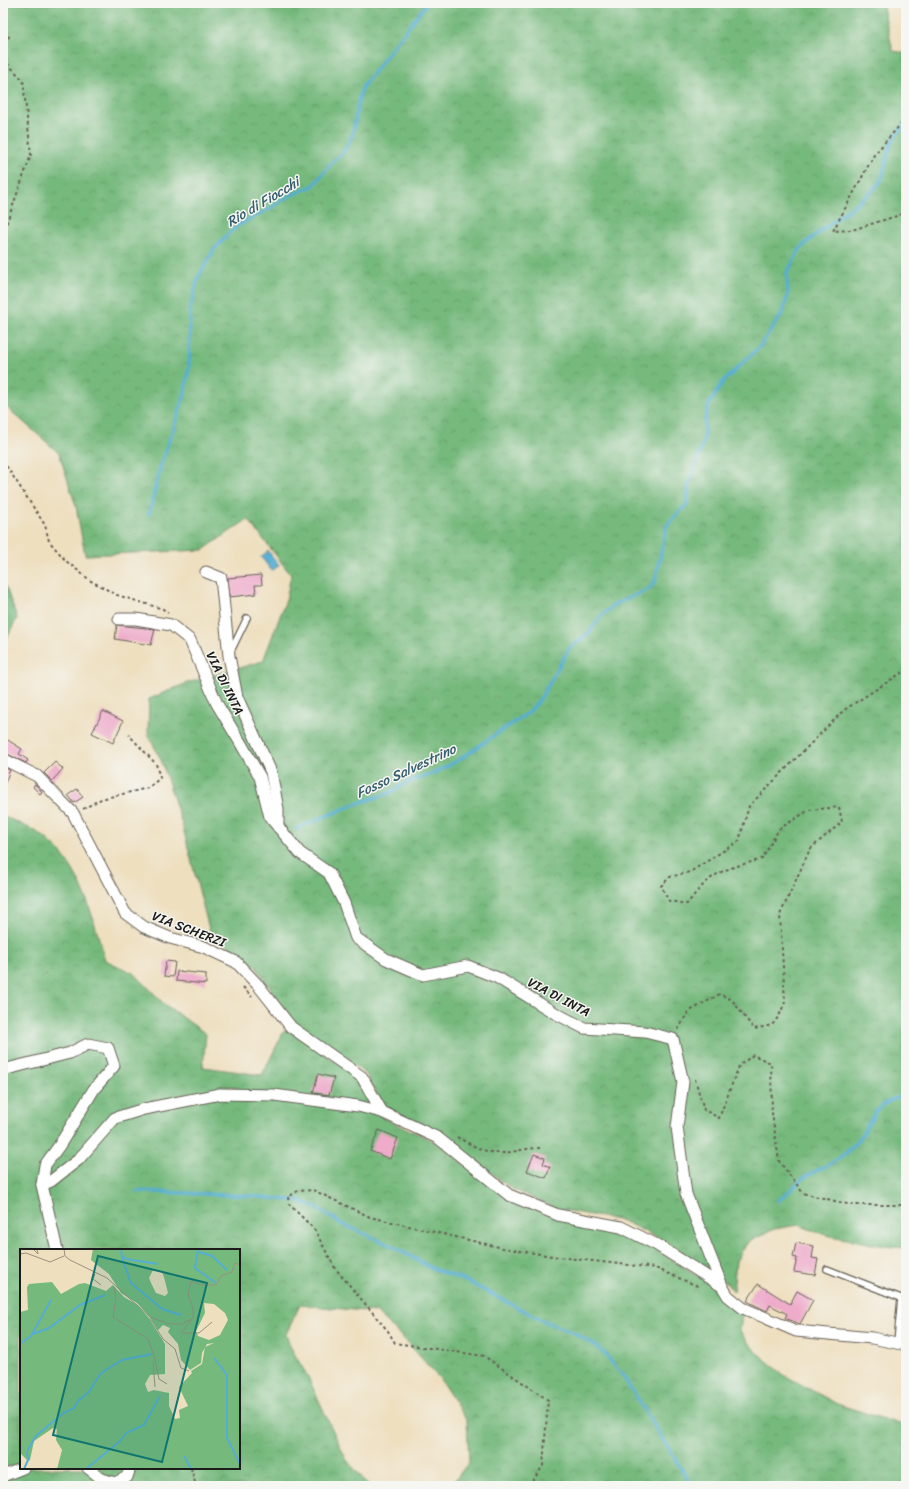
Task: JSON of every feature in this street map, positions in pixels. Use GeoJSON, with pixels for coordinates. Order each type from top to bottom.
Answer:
{"type":"FeatureCollection","features":[{"type":"Feature","properties":{"kind":"street","name":"VIA DI INTA"},"geometry":{"type":"LineString","coordinates":[[206,572],[221,578],[229,656],[237,697],[271,772],[278,809],[278,827]]}},
{"type":"Feature","properties":{"kind":"street","name":"VIA DI INTA"},"geometry":{"type":"LineString","coordinates":[[119,619],[136,619],[171,625],[190,640],[217,704],[260,778],[270,817],[300,853],[329,873],[344,903],[356,938],[386,959],[423,975],[468,966],[498,978],[553,1012],[584,1028],[645,1032],[673,1039]]}},
{"type":"Feature","properties":{"kind":"street","name":"VIA SCHERZI"},"geometry":{"type":"LineString","coordinates":[[3,759],[37,776],[73,813],[125,913],[144,927],[170,938],[204,947],[236,962],[258,986],[291,1027],[362,1077],[382,1112]]}},
{"type":"Feature","properties":{"kind":"street"},"geometry":{"type":"LineString","coordinates":[[673,1039],[683,1082],[677,1127],[686,1194],[722,1286],[728,1296],[743,1308],[796,1331],[872,1338],[901,1344]]}},
{"type":"Feature","properties":{"kind":"street"},"geometry":{"type":"LineString","coordinates":[[3,1070],[70,1053],[88,1044],[108,1048],[114,1066],[94,1089],[59,1146],[44,1165],[42,1185],[57,1249]]}},
{"type":"Feature","properties":{"kind":"street"},"geometry":{"type":"LineString","coordinates":[[42,1185],[50,1181],[78,1160],[115,1118],[144,1109],[220,1094],[274,1095],[358,1106],[382,1112],[438,1138],[509,1195],[558,1215],[621,1227],[657,1245],[722,1286]]}},
{"type":"Feature","properties":{"kind":"street"},"geometry":{"type":"LineString","coordinates":[[3,1476],[20,1469]]}},
{"type":"Feature","properties":{"kind":"street"},"geometry":{"type":"LineString","coordinates":[[89,1469],[102,1479],[115,1483],[127,1477],[130,1469]]}},
{"type":"Feature","properties":{"kind":"lane"},"geometry":{"type":"LineString","coordinates":[[229,656],[247,618]]}},
{"type":"Feature","properties":{"kind":"lane"},"geometry":{"type":"LineString","coordinates":[[827,1269],[901,1298],[901,1344]]}},
{"type":"Feature","properties":{"kind":"path"},"geometry":{"type":"LineString","coordinates":[[3,25],[9,37],[3,45]]}},
{"type":"Feature","properties":{"kind":"path"},"geometry":{"type":"LineString","coordinates":[[3,59],[22,80],[31,155],[3,233]]}},
{"type":"Feature","properties":{"kind":"path"},"geometry":{"type":"LineString","coordinates":[[906,118],[874,155],[833,231],[852,230],[906,213]]}},
{"type":"Feature","properties":{"kind":"path"},"geometry":{"type":"LineString","coordinates":[[3,461],[45,525],[49,541],[66,561],[90,580],[117,595],[163,609],[175,620],[178,631]]}},
{"type":"Feature","properties":{"kind":"path"},"geometry":{"type":"LineString","coordinates":[[673,1039],[688,1012],[720,994],[732,1000],[754,1029],[772,1025],[780,1016],[785,1002],[780,915],[810,849],[842,822],[839,807],[810,810],[791,821],[779,829],[762,859],[721,870],[701,885],[687,904],[669,901],[661,886],[670,877],[690,872],[739,842],[749,806],[844,710],[906,670]]}},
{"type":"Feature","properties":{"kind":"path"},"geometry":{"type":"LineString","coordinates":[[73,813],[101,800],[148,788],[160,778],[156,764],[129,735]]}},
{"type":"Feature","properties":{"kind":"path"},"geometry":{"type":"LineString","coordinates":[[693,1076],[704,1110],[719,1118],[739,1066],[753,1055],[771,1063],[772,1114],[779,1161],[803,1193],[851,1205],[906,1205]]}},
{"type":"Feature","properties":{"kind":"path"},"geometry":{"type":"LineString","coordinates":[[454,1136],[483,1150],[501,1153],[525,1148],[540,1148]]}},
{"type":"Feature","properties":{"kind":"path"},"geometry":{"type":"LineString","coordinates":[[529,1486],[543,1466],[548,1400],[484,1356],[395,1343],[388,1331],[336,1268],[314,1229],[289,1204],[288,1197],[298,1191],[313,1190],[370,1217],[503,1248],[558,1257],[655,1268],[703,1288]]}},
{"type":"Feature","properties":{"kind":"path"},"geometry":{"type":"LineString","coordinates":[[191,1469],[196,1486]]}},
{"type":"Feature","properties":{"kind":"green space"},"geometry":{"type":"Polygon","coordinates":[[[3,3],[882,3],[893,51],[906,53],[906,1248],[883,1246],[826,1235],[798,1225],[774,1229],[747,1243],[736,1261],[733,1292],[726,1282],[660,1239],[623,1221],[559,1209],[512,1189],[441,1133],[384,1107],[366,1074],[294,1023],[254,964],[210,933],[182,824],[161,760],[148,734],[149,699],[187,683],[263,661],[286,600],[291,575],[248,519],[203,550],[85,555],[76,506],[59,453],[3,404],[3,3]]]}},
{"type":"Feature","properties":{"kind":"green space"},"geometry":{"type":"Polygon","coordinates":[[[3,583],[17,618],[3,646],[3,583]]]}},
{"type":"Feature","properties":{"kind":"green space"},"geometry":{"type":"Polygon","coordinates":[[[3,816],[39,833],[61,853],[70,866],[85,896],[105,960],[135,974],[164,1004],[206,1034],[203,1067],[262,1075],[284,1031],[291,1031],[360,1079],[381,1117],[436,1142],[506,1198],[620,1232],[655,1249],[719,1289],[742,1312],[740,1332],[756,1352],[784,1375],[837,1404],[906,1426],[906,1486],[450,1486],[469,1462],[467,1421],[440,1379],[408,1343],[376,1312],[300,1305],[286,1334],[291,1348],[308,1377],[346,1459],[369,1486],[3,1486],[3,816]]]}},
{"type":"Feature","properties":{"kind":"water"},"geometry":{"type":"Polygon","coordinates":[[[268,551],[279,565],[272,571],[261,557],[268,551]]]}},
{"type":"Feature","properties":{"kind":"building"},"geometry":{"type":"Polygon","coordinates":[[[261,575],[262,585],[255,585],[256,594],[230,597],[228,578],[261,575]]]}},
{"type":"Feature","properties":{"kind":"building"},"geometry":{"type":"Polygon","coordinates":[[[117,625],[155,629],[151,645],[115,639],[117,625]]]}},
{"type":"Feature","properties":{"kind":"building"},"geometry":{"type":"Polygon","coordinates":[[[103,711],[123,721],[113,743],[92,733],[103,711]]]}},
{"type":"Feature","properties":{"kind":"building"},"geometry":{"type":"Polygon","coordinates":[[[3,737],[22,749],[19,754],[28,760],[26,763],[3,752],[3,737]]]}},
{"type":"Feature","properties":{"kind":"building"},"geometry":{"type":"Polygon","coordinates":[[[55,762],[63,769],[52,781],[44,773],[55,762]]]}},
{"type":"Feature","properties":{"kind":"building"},"geometry":{"type":"Polygon","coordinates":[[[3,767],[10,770],[3,788],[3,767]]]}},
{"type":"Feature","properties":{"kind":"building"},"geometry":{"type":"Polygon","coordinates":[[[35,784],[42,792],[40,794],[33,787],[35,784]]]}},
{"type":"Feature","properties":{"kind":"building"},"geometry":{"type":"Polygon","coordinates":[[[77,789],[83,797],[74,803],[68,795],[77,789]]]}},
{"type":"Feature","properties":{"kind":"building"},"geometry":{"type":"Polygon","coordinates":[[[166,961],[175,962],[173,977],[164,976],[166,961]]]}},
{"type":"Feature","properties":{"kind":"building"},"geometry":{"type":"Polygon","coordinates":[[[177,971],[206,974],[206,984],[176,981],[177,971]]]}},
{"type":"Feature","properties":{"kind":"building"},"geometry":{"type":"Polygon","coordinates":[[[318,1074],[334,1078],[329,1095],[313,1093],[318,1074]]]}},
{"type":"Feature","properties":{"kind":"building"},"geometry":{"type":"Polygon","coordinates":[[[379,1130],[398,1138],[390,1159],[370,1151],[379,1130]]]}},
{"type":"Feature","properties":{"kind":"building"},"geometry":{"type":"Polygon","coordinates":[[[534,1154],[545,1158],[543,1164],[550,1167],[546,1178],[527,1171],[534,1154]]]}},
{"type":"Feature","properties":{"kind":"building"},"geometry":{"type":"Polygon","coordinates":[[[796,1243],[814,1246],[812,1258],[818,1259],[815,1275],[794,1272],[797,1258],[793,1257],[796,1243]]]}},
{"type":"Feature","properties":{"kind":"building"},"geometry":{"type":"Polygon","coordinates":[[[758,1284],[790,1304],[797,1291],[813,1300],[800,1324],[785,1318],[787,1314],[770,1305],[767,1311],[747,1301],[758,1284]]]}},
{"type":"Feature","properties":{"kind":"waterway","name":"Rio di Fiocchi"},"geometry":{"type":"LineString","coordinates":[[149,514],[161,464],[184,397],[189,367],[190,309],[198,278],[213,251],[229,233],[239,225],[271,208],[289,196],[313,186],[332,162],[343,153],[353,133],[359,97],[363,86],[427,3]]}},
{"type":"Feature","properties":{"kind":"waterway","name":"Fosso Salvestrino"},"geometry":{"type":"LineString","coordinates":[[296,829],[355,804],[387,794],[406,783],[434,773],[457,761],[529,712],[540,699],[570,647],[587,635],[602,615],[615,604],[649,589],[655,581],[667,525],[687,504],[689,483],[704,440],[705,418],[709,405],[722,383],[760,346],[782,314],[788,295],[787,273],[798,252],[807,242],[871,192],[881,181],[891,143],[906,123]]}},
{"type":"Feature","properties":{"kind":"waterway"},"geometry":{"type":"LineString","coordinates":[[778,1201],[806,1176],[832,1163],[847,1152],[860,1138],[876,1111],[884,1104],[906,1093]]}},
{"type":"Feature","properties":{"kind":"waterway"},"geometry":{"type":"LineString","coordinates":[[137,1191],[251,1196],[299,1201],[315,1207],[340,1223],[394,1247],[431,1268],[466,1281],[544,1321],[574,1333],[593,1344],[605,1354],[623,1376],[692,1486]]}}]}
